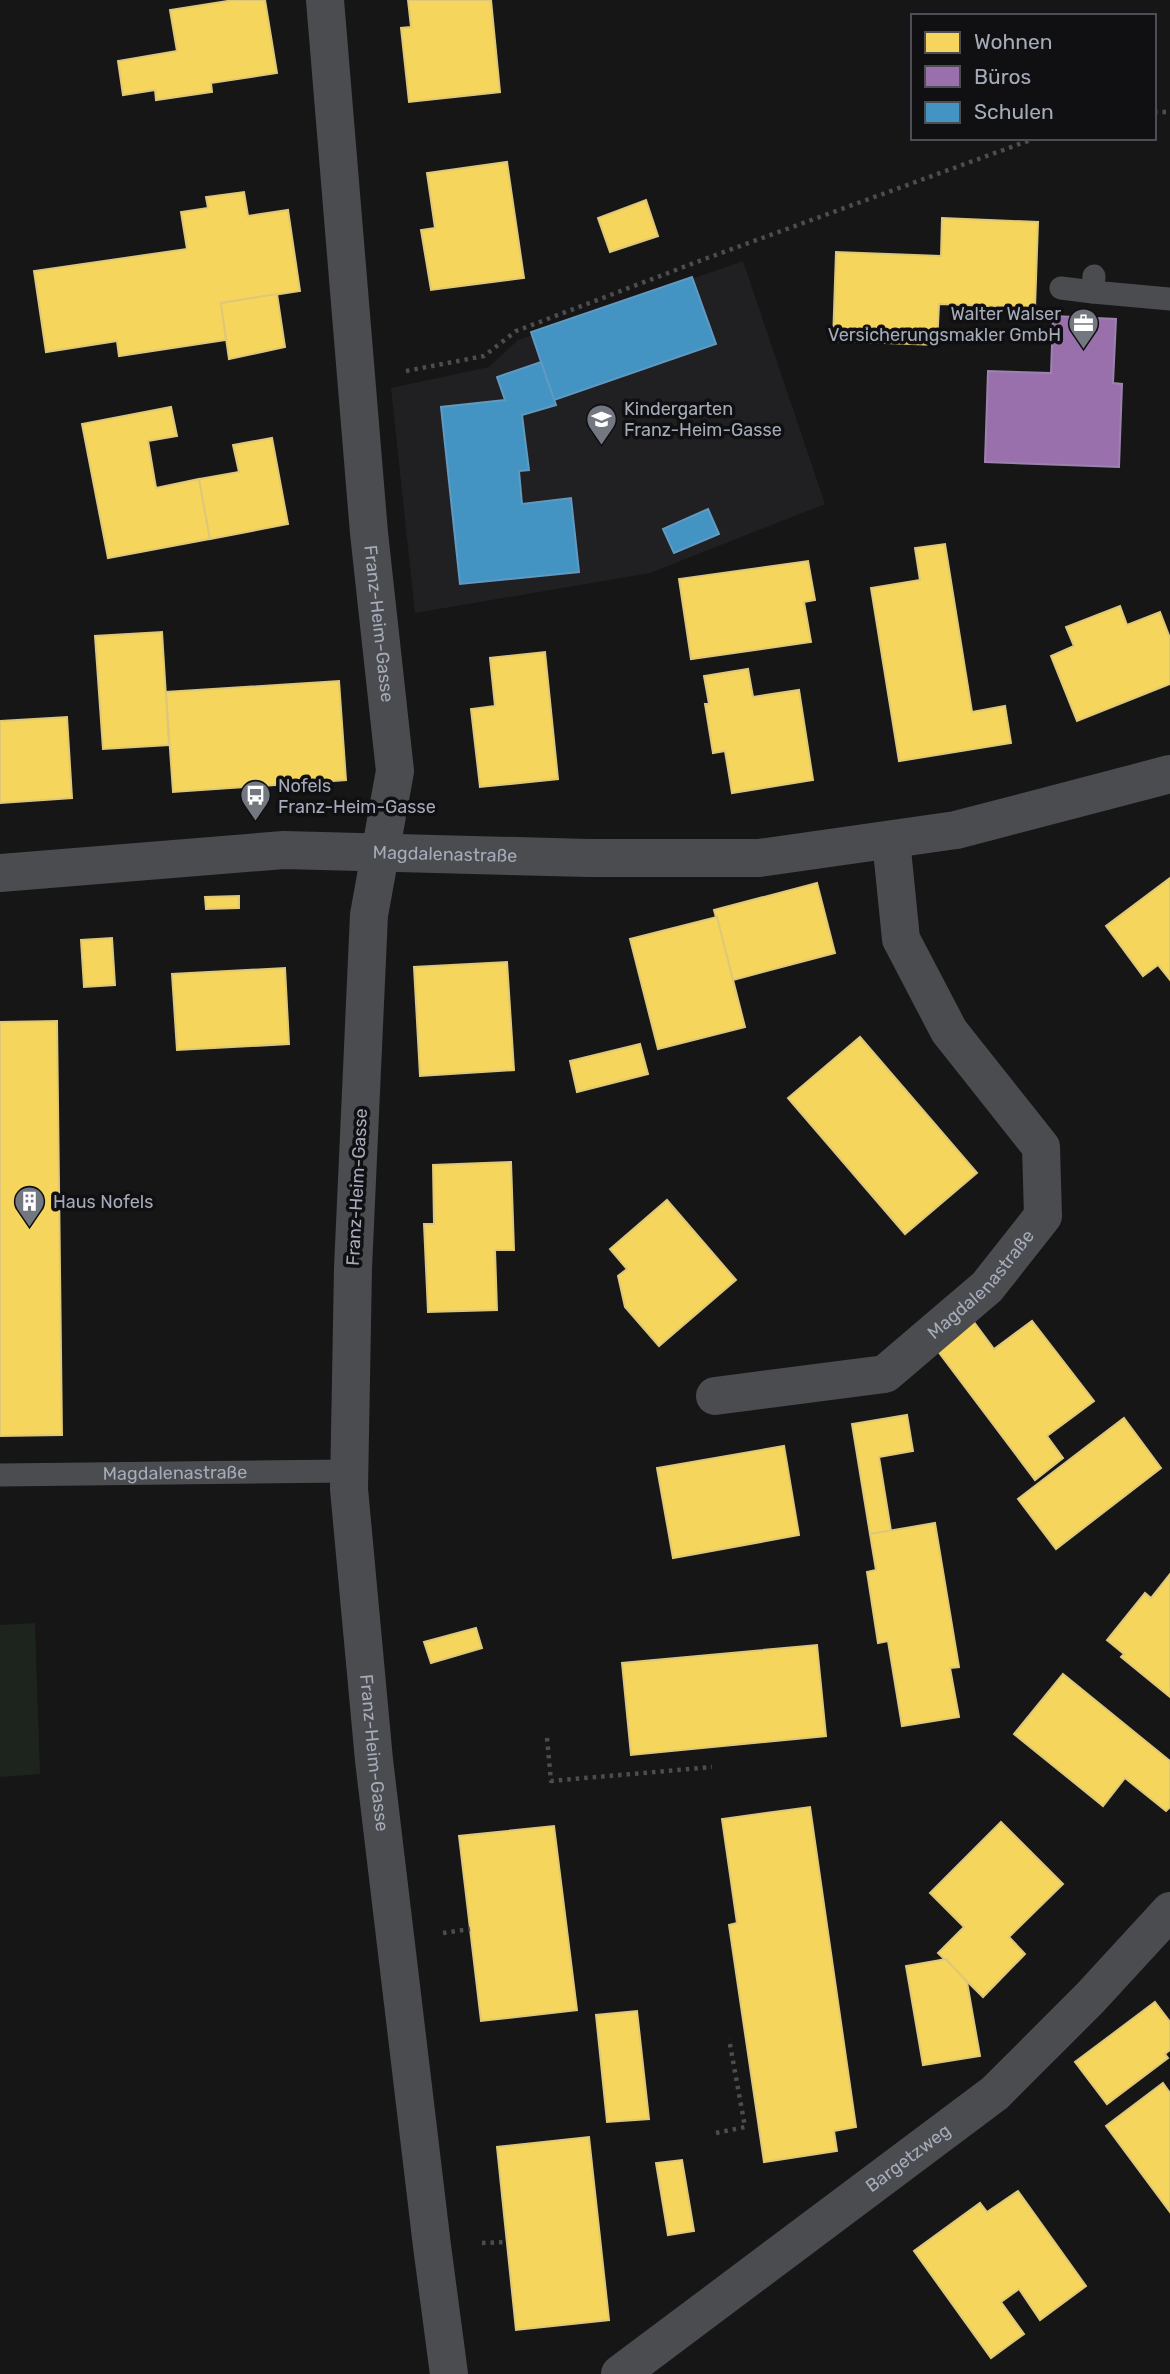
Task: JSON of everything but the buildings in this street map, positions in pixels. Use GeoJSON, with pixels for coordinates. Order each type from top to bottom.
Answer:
{"type":"FeatureCollection","features":[{"type":"Feature","properties":{"kind":"street","name":"Franz-Heim-Gasse"},"geometry":{"type":"LineString","coordinates":[[325,0],[369,533],[395,771],[379,853],[369,928],[353,1268],[349,1471],[374,1760],[449,2374]]}},
{"type":"Feature","properties":{"kind":"street","name":"Magdalenastraße"},"geometry":{"type":"LineString","coordinates":[[0,873],[284,850],[589,858],[759,858],[956,830],[1170,774]]}},
{"type":"Feature","properties":{"kind":"street","name":"Magdalenastraße"},"geometry":{"type":"LineString","coordinates":[[715,1396],[885,1374],[987,1287],[1043,1216],[1041,1147],[949,1031],[901,939],[891,840]]}},
{"type":"Feature","properties":{"kind":"street","name":"Bargetzweg"},"geometry":{"type":"LineString","coordinates":[[620,2374],[995,2093],[1090,1997],[1170,1910]]}},
{"type":"Feature","properties":{"kind":"lane"},"geometry":{"type":"LineString","coordinates":[[1061,288],[1093,284],[1170,299]]}},
{"type":"Feature","properties":{"kind":"lane","name":"Magdalenastraße"},"geometry":{"type":"LineString","coordinates":[[0,1475],[349,1471]]}},
{"type":"Feature","properties":{"kind":"path"},"geometry":{"type":"LineString","coordinates":[[357,380],[484,356],[516,331],[1031,140]]}},
{"type":"Feature","properties":{"kind":"path"},"geometry":{"type":"LineString","coordinates":[[547,1738],[551,1781],[712,1767]]}},
{"type":"Feature","properties":{"kind":"path"},"geometry":{"type":"LineString","coordinates":[[716,2133],[744,2127],[729,2039]]}},
{"type":"Feature","properties":{"kind":"shaded area","name":"Kindergarten Franz-Heim-Gasse"},"geometry":{"type":"Polygon","coordinates":[[[743,261],[825,504],[650,573],[415,613],[391,388],[489,367],[518,340],[743,261]]]}},
{"type":"Feature","properties":{"kind":"shaded area"},"geometry":{"type":"Polygon","coordinates":[[[35,1623],[40,1774],[0,1777],[0,1625],[35,1623]]]}},
{"type":"Feature","properties":{"kind":"place","name":"Walter Walser Versicherungsmakler GmbH"},"geometry":{"type":"Point","coordinates":[1084,351]}},
{"type":"Feature","properties":{"kind":"place","name":"Kindergarten Franz-Heim-Gasse"},"geometry":{"type":"Point","coordinates":[601,446]}},
{"type":"Feature","properties":{"kind":"place","name":"Nofels Franz-Heim-Gasse"},"geometry":{"type":"Point","coordinates":[255,823]}},
{"type":"Feature","properties":{"kind":"place","name":"Haus Nofels"},"geometry":{"type":"Point","coordinates":[30,1229]}}]}
